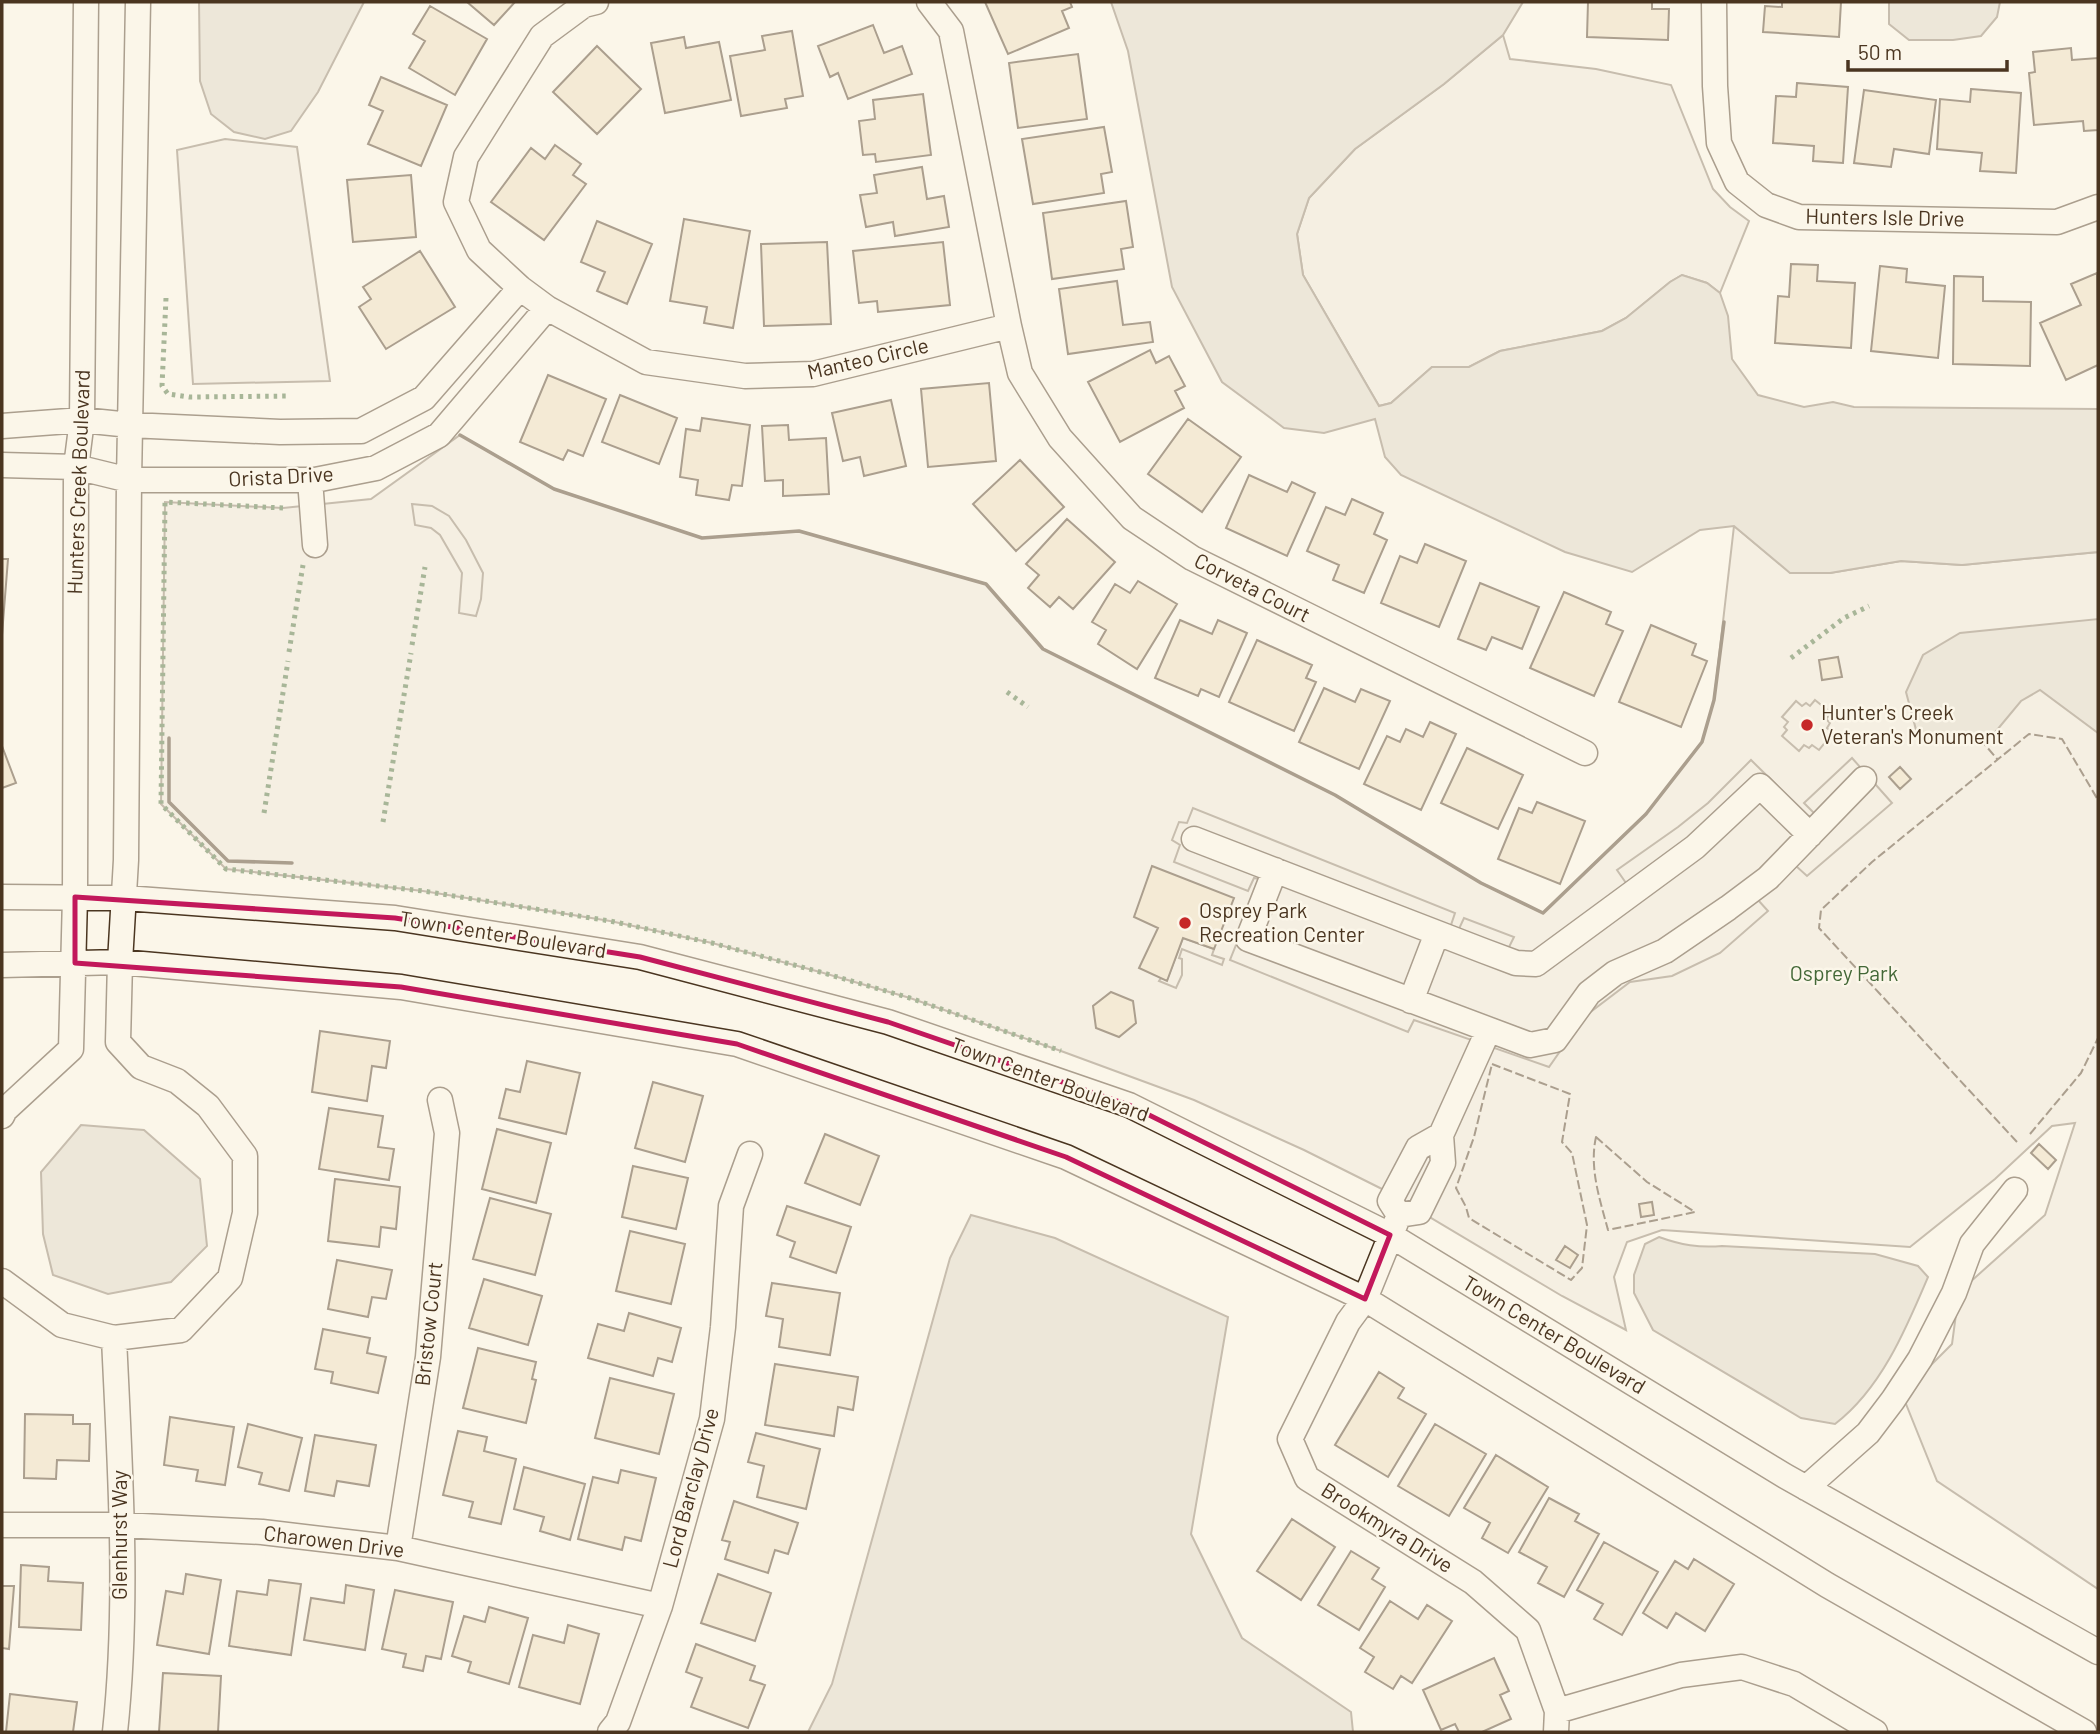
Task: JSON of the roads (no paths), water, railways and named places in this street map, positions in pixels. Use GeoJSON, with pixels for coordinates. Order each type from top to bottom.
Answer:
{"type":"FeatureCollection","features":[{"type":"Feature","properties":{"kind":"street","name":"Hunters Creek Boulevard"},"geometry":{"type":"LineString","coordinates":[[75,963],[76,467],[82,420],[86,2]]}},
{"type":"Feature","properties":{"kind":"street"},"geometry":{"type":"LineString","coordinates":[[2,1281],[62,1325],[114,1338],[180,1330],[230,1278],[245,1213],[245,1156],[208,1106],[177,1081],[141,1067],[118,1042],[125,898],[138,2]]}},
{"type":"Feature","properties":{"kind":"street","name":"Manteo Circle"},"geometry":{"type":"LineString","coordinates":[[596,2],[584,5],[542,36],[466,158],[456,202],[479,250],[520,288],[547,309],[646,362],[745,376],[813,374],[1009,326]]}},
{"type":"Feature","properties":{"kind":"street"},"geometry":{"type":"LineString","coordinates":[[929,2],[950,31],[1009,326]]}},
{"type":"Feature","properties":{"kind":"street","name":"Hunters Isle Drive"},"geometry":{"type":"LineString","coordinates":[[1714,2],[1719,143],[1737,182],[1766,205],[1799,217],[2057,222],[2098,207]]}},
{"type":"Feature","properties":{"kind":"street","name":"Orista Drive"},"geometry":{"type":"LineString","coordinates":[[2,426],[82,420],[280,432],[361,431],[424,398],[520,288]]}},
{"type":"Feature","properties":{"kind":"street","name":"Orista Drive"},"geometry":{"type":"LineString","coordinates":[[2,465],[76,467],[129,480],[310,480],[376,468],[439,435],[547,309]]}},
{"type":"Feature","properties":{"kind":"street","name":"Corveta Court"},"geometry":{"type":"LineString","coordinates":[[1009,326],[1020,373],[1060,438],[1132,518],[1192,558],[1585,753]]}},
{"type":"Feature","properties":{"kind":"street"},"geometry":{"type":"LineString","coordinates":[[310,480],[314,545]]}},
{"type":"Feature","properties":{"kind":"street"},"geometry":{"type":"LineString","coordinates":[[1275,870],[1248,939],[1530,1045],[1555,1041],[1589,993],[1606,979],[1636,962],[1665,951],[1768,878],[1864,779]]}},
{"type":"Feature","properties":{"kind":"street"},"geometry":{"type":"LineString","coordinates":[[1194,839],[1516,963],[1535,964],[1695,847],[1760,786],[1810,835]]}},
{"type":"Feature","properties":{"kind":"street","name":"Town Center Boulevard"},"geometry":{"type":"LineString","coordinates":[[2,898],[125,898],[396,918],[613,953],[888,1022],[1129,1105],[1395,1225],[1806,1488],[2098,1652]]}},
{"type":"Feature","properties":{"kind":"street"},"geometry":{"type":"LineString","coordinates":[[1411,1001],[1437,933]]}},
{"type":"Feature","properties":{"kind":"street"},"geometry":{"type":"LineString","coordinates":[[2,965],[120,962],[401,987],[737,1044],[1066,1157],[1365,1299],[1827,1585],[2084,1732]]}},
{"type":"Feature","properties":{"kind":"street"},"geometry":{"type":"LineString","coordinates":[[2,1116],[5,1110],[71,1049],[75,963]]}},
{"type":"Feature","properties":{"kind":"street"},"geometry":{"type":"LineString","coordinates":[[1395,1225],[1419,1212],[1443,1163],[1441,1135],[1488,1031]]}},
{"type":"Feature","properties":{"kind":"street","name":"Bristow Court"},"geometry":{"type":"LineString","coordinates":[[398,1548],[428,1357],[447,1133],[440,1100]]}},
{"type":"Feature","properties":{"kind":"street","name":"Lord Barclay Drive"},"geometry":{"type":"LineString","coordinates":[[610,1732],[618,1722],[660,1606],[712,1419],[723,1327],[731,1206],[750,1154]]}},
{"type":"Feature","properties":{"kind":"street"},"geometry":{"type":"LineString","coordinates":[[1806,1488],[1868,1433],[1893,1400],[1920,1359],[1955,1293],[1972,1244],[2015,1190]]}},
{"type":"Feature","properties":{"kind":"street","name":"Brookmyra Drive"},"geometry":{"type":"LineString","coordinates":[[1395,1225],[1365,1299],[1348,1322],[1290,1439],[1307,1478],[1474,1582],[1528,1630],[1556,1722]]}},
{"type":"Feature","properties":{"kind":"street","name":"Glenhurst Way"},"geometry":{"type":"LineString","coordinates":[[114,1338],[122,1525],[115,1732]]}},
{"type":"Feature","properties":{"kind":"street","name":"Charowen Drive"},"geometry":{"type":"LineString","coordinates":[[2,1525],[122,1525],[262,1532],[398,1548],[660,1606]]}},
{"type":"Feature","properties":{"kind":"street"},"geometry":{"type":"LineString","coordinates":[[1556,1722],[1681,1675],[1742,1667],[1794,1684],[1875,1732]]}},
{"type":"Feature","properties":{"kind":"place","name":"Hunter's Creek Veteran's Monument"},"geometry":{"type":"Point","coordinates":[1807,725]}},
{"type":"Feature","properties":{"kind":"place","name":"Osprey Park Recreation Center"},"geometry":{"type":"Point","coordinates":[1185,923]}},
{"type":"Feature","properties":{"kind":"park label","name":"Osprey Park"},"geometry":{"type":"Point","coordinates":[1844,974]}}]}
